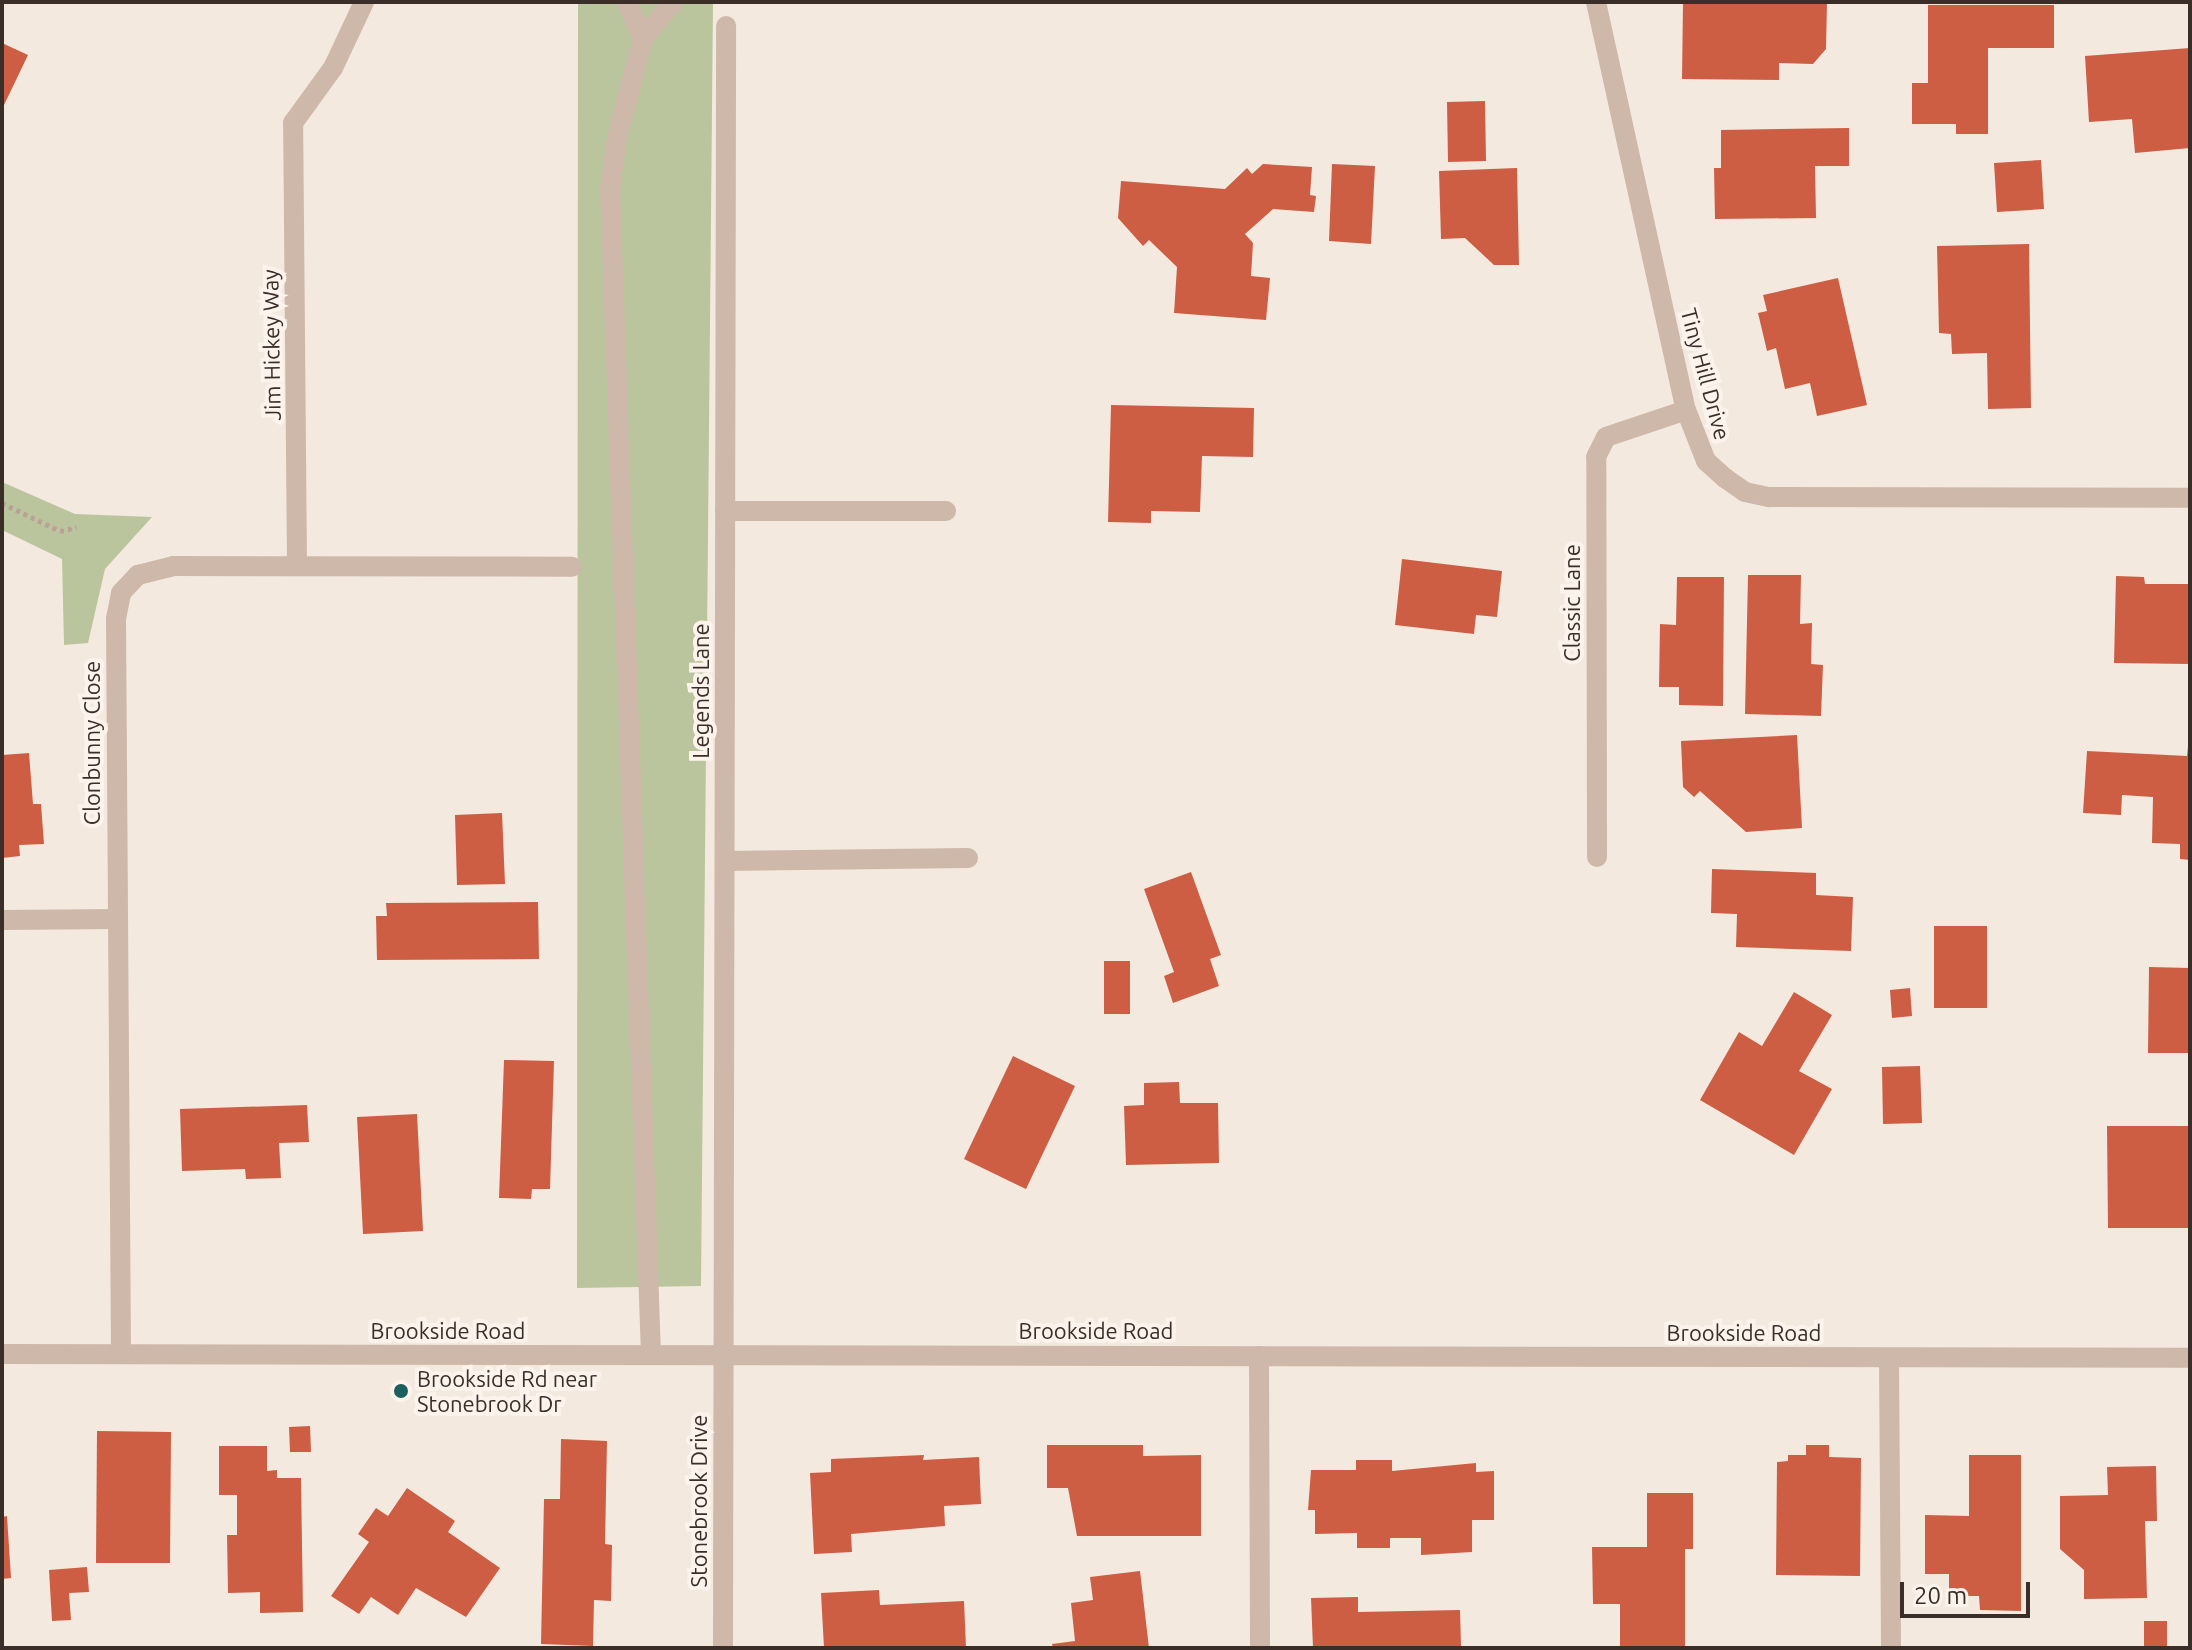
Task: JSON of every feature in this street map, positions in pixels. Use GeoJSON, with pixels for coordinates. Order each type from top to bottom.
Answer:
{"type":"FeatureCollection","features":[{"type":"Feature","properties":{"kind":"street","name":"Jim Hickey Way"},"geometry":{"type":"LineString","coordinates":[[297,566],[293,123],[333,68],[364,2]]}},
{"type":"Feature","properties":{"kind":"street"},"geometry":{"type":"LineString","coordinates":[[627,2],[643,39]]}},
{"type":"Feature","properties":{"kind":"street"},"geometry":{"type":"LineString","coordinates":[[651,1355],[610,189],[617,138],[643,39],[673,2]]}},
{"type":"Feature","properties":{"kind":"street","name":"Tiny Hill Drive"},"geometry":{"type":"LineString","coordinates":[[1596,2],[1686,410],[1706,461],[1745,492],[1769,497],[2190,498]]}},
{"type":"Feature","properties":{"kind":"street","name":"Legends Lane"},"geometry":{"type":"LineString","coordinates":[[723,1355],[726,26]]}},
{"type":"Feature","properties":{"kind":"street","name":"Classic Lane"},"geometry":{"type":"LineString","coordinates":[[1597,857],[1596,457],[1606,437],[1686,410]]}},
{"type":"Feature","properties":{"kind":"street"},"geometry":{"type":"LineString","coordinates":[[725,511],[946,511]]}},
{"type":"Feature","properties":{"kind":"street","name":"Clonbunny Close"},"geometry":{"type":"LineString","coordinates":[[121,1354],[116,619],[121,593],[138,575],[157,567],[572,567]]}},
{"type":"Feature","properties":{"kind":"street"},"geometry":{"type":"LineString","coordinates":[[725,861],[968,858]]}},
{"type":"Feature","properties":{"kind":"street"},"geometry":{"type":"LineString","coordinates":[[2,920],[117,919]]}},
{"type":"Feature","properties":{"kind":"street","name":"Brookside Road"},"geometry":{"type":"LineString","coordinates":[[2,1354],[2190,1358]]}},
{"type":"Feature","properties":{"kind":"street","name":"Stonebrook Drive"},"geometry":{"type":"LineString","coordinates":[[723,1355],[723,1648]]}},
{"type":"Feature","properties":{"kind":"street"},"geometry":{"type":"LineString","coordinates":[[1259,1356],[1260,1648]]}},
{"type":"Feature","properties":{"kind":"street"},"geometry":{"type":"LineString","coordinates":[[1889,1358],[1891,1648]]}},
{"type":"Feature","properties":{"kind":"path"},"geometry":{"type":"LineString","coordinates":[[2,503],[60,531],[77,527]]}},
{"type":"Feature","properties":{"kind":"green space"},"geometry":{"type":"Polygon","coordinates":[[[578,2],[713,2],[701,1286],[577,1288],[578,2]]]}},
{"type":"Feature","properties":{"kind":"green space"},"geometry":{"type":"Polygon","coordinates":[[[2,482],[75,514],[152,517],[105,569],[88,643],[64,645],[62,559],[2,530],[2,482]]]}},
{"type":"Feature","properties":{"kind":"building"},"geometry":{"type":"Polygon","coordinates":[[[1683,2],[1827,2],[1826,49],[1813,64],[1779,63],[1779,80],[1682,79],[1683,2]]]}},
{"type":"Feature","properties":{"kind":"building"},"geometry":{"type":"Polygon","coordinates":[[[1928,5],[2054,5],[2054,48],[1988,48],[1988,134],[1956,134],[1956,124],[1912,124],[1912,83],[1928,83],[1928,5]]]}},
{"type":"Feature","properties":{"kind":"building"},"geometry":{"type":"Polygon","coordinates":[[[2,43],[28,55],[4,105],[2,104],[2,43]]]}},
{"type":"Feature","properties":{"kind":"building"},"geometry":{"type":"Polygon","coordinates":[[[2190,48],[2190,148],[2135,153],[2132,119],[2089,122],[2085,56],[2190,48]]]}},
{"type":"Feature","properties":{"kind":"building"},"geometry":{"type":"Polygon","coordinates":[[[1485,101],[1486,161],[1448,162],[1447,102],[1485,101]]]}},
{"type":"Feature","properties":{"kind":"building"},"geometry":{"type":"Polygon","coordinates":[[[1849,128],[1849,166],[1815,166],[1816,218],[1715,219],[1714,168],[1721,168],[1721,130],[1849,128]]]}},
{"type":"Feature","properties":{"kind":"building"},"geometry":{"type":"Polygon","coordinates":[[[2041,160],[2044,209],[1997,212],[1994,163],[2041,160]]]}},
{"type":"Feature","properties":{"kind":"building"},"geometry":{"type":"Polygon","coordinates":[[[1263,164],[1312,167],[1310,195],[1316,196],[1314,212],[1273,209],[1245,234],[1253,243],[1251,276],[1270,278],[1266,320],[1174,313],[1177,267],[1149,240],[1143,246],[1118,218],[1121,181],[1225,189],[1247,168],[1252,174],[1263,164]]]}},
{"type":"Feature","properties":{"kind":"building"},"geometry":{"type":"Polygon","coordinates":[[[1332,164],[1375,166],[1371,244],[1329,241],[1332,164]]]}},
{"type":"Feature","properties":{"kind":"building"},"geometry":{"type":"Polygon","coordinates":[[[1517,168],[1519,265],[1494,265],[1465,238],[1441,239],[1439,171],[1517,168]]]}},
{"type":"Feature","properties":{"kind":"building"},"geometry":{"type":"Polygon","coordinates":[[[2029,244],[2031,408],[1988,409],[1987,353],[1952,354],[1951,334],[1939,333],[1937,246],[2029,244]]]}},
{"type":"Feature","properties":{"kind":"building"},"geometry":{"type":"Polygon","coordinates":[[[1838,278],[1867,405],[1817,416],[1810,383],[1785,389],[1776,348],[1767,351],[1758,313],[1767,311],[1763,295],[1838,278]]]}},
{"type":"Feature","properties":{"kind":"building"},"geometry":{"type":"Polygon","coordinates":[[[1111,405],[1254,408],[1253,457],[1202,456],[1200,512],[1151,511],[1151,523],[1108,522],[1111,405]]]}},
{"type":"Feature","properties":{"kind":"building"},"geometry":{"type":"Polygon","coordinates":[[[1402,559],[1502,571],[1497,617],[1476,615],[1474,634],[1395,625],[1402,559]]]}},
{"type":"Feature","properties":{"kind":"building"},"geometry":{"type":"Polygon","coordinates":[[[1748,575],[1801,575],[1800,624],[1812,623],[1811,664],[1823,665],[1821,716],[1745,714],[1748,575]]]}},
{"type":"Feature","properties":{"kind":"building"},"geometry":{"type":"Polygon","coordinates":[[[2116,576],[2144,577],[2145,584],[2190,584],[2190,664],[2114,663],[2116,576]]]}},
{"type":"Feature","properties":{"kind":"building"},"geometry":{"type":"Polygon","coordinates":[[[1677,577],[1724,577],[1723,706],[1679,705],[1679,687],[1659,687],[1660,624],[1676,625],[1677,577]]]}},
{"type":"Feature","properties":{"kind":"building"},"geometry":{"type":"Polygon","coordinates":[[[1797,735],[1802,828],[1746,832],[1700,791],[1694,797],[1683,787],[1681,741],[1797,735]]]}},
{"type":"Feature","properties":{"kind":"building"},"geometry":{"type":"Polygon","coordinates":[[[2188,747],[2190,860],[2180,859],[2180,844],[2152,843],[2153,797],[2122,795],[2121,815],[2083,813],[2087,751],[2187,756],[2188,747]]]}},
{"type":"Feature","properties":{"kind":"building"},"geometry":{"type":"Polygon","coordinates":[[[29,753],[33,804],[41,804],[44,844],[19,845],[20,856],[2,858],[2,755],[29,753]]]}},
{"type":"Feature","properties":{"kind":"building"},"geometry":{"type":"Polygon","coordinates":[[[502,813],[505,884],[457,885],[455,815],[502,813]]]}},
{"type":"Feature","properties":{"kind":"building"},"geometry":{"type":"Polygon","coordinates":[[[1712,869],[1816,873],[1816,895],[1853,897],[1851,951],[1736,947],[1737,914],[1711,913],[1712,869]]]}},
{"type":"Feature","properties":{"kind":"building"},"geometry":{"type":"Polygon","coordinates":[[[1191,872],[1221,955],[1210,959],[1219,986],[1173,1003],[1164,976],[1174,972],[1144,889],[1191,872]]]}},
{"type":"Feature","properties":{"kind":"building"},"geometry":{"type":"Polygon","coordinates":[[[538,902],[539,959],[377,960],[376,916],[387,916],[386,903],[538,902]]]}},
{"type":"Feature","properties":{"kind":"building"},"geometry":{"type":"Polygon","coordinates":[[[1934,926],[1987,926],[1987,1008],[1934,1008],[1934,926]]]}},
{"type":"Feature","properties":{"kind":"building"},"geometry":{"type":"Polygon","coordinates":[[[1104,961],[1130,961],[1130,1014],[1104,1014],[1104,961]]]}},
{"type":"Feature","properties":{"kind":"building"},"geometry":{"type":"Polygon","coordinates":[[[2149,967],[2190,968],[2190,1053],[2148,1053],[2149,967]]]}},
{"type":"Feature","properties":{"kind":"building"},"geometry":{"type":"Polygon","coordinates":[[[1910,988],[1912,1016],[1892,1018],[1890,990],[1910,988]]]}},
{"type":"Feature","properties":{"kind":"building"},"geometry":{"type":"Polygon","coordinates":[[[1794,992],[1832,1015],[1799,1071],[1832,1089],[1794,1155],[1700,1100],[1739,1032],[1762,1046],[1794,992]]]}},
{"type":"Feature","properties":{"kind":"building"},"geometry":{"type":"Polygon","coordinates":[[[1013,1056],[1075,1086],[1026,1189],[964,1159],[1013,1056]]]}},
{"type":"Feature","properties":{"kind":"building"},"geometry":{"type":"Polygon","coordinates":[[[504,1060],[554,1061],[550,1189],[532,1189],[531,1199],[499,1198],[504,1060]]]}},
{"type":"Feature","properties":{"kind":"building"},"geometry":{"type":"Polygon","coordinates":[[[1920,1066],[1922,1123],[1883,1124],[1882,1067],[1920,1066]]]}},
{"type":"Feature","properties":{"kind":"building"},"geometry":{"type":"Polygon","coordinates":[[[1179,1082],[1180,1103],[1218,1103],[1219,1163],[1126,1165],[1124,1106],[1144,1105],[1144,1083],[1179,1082]]]}},
{"type":"Feature","properties":{"kind":"building"},"geometry":{"type":"Polygon","coordinates":[[[307,1105],[309,1142],[279,1143],[281,1178],[246,1179],[245,1169],[182,1171],[180,1109],[307,1105]]]}},
{"type":"Feature","properties":{"kind":"building"},"geometry":{"type":"Polygon","coordinates":[[[417,1114],[423,1231],[363,1234],[357,1117],[417,1114]]]}},
{"type":"Feature","properties":{"kind":"building"},"geometry":{"type":"Polygon","coordinates":[[[2107,1126],[2190,1126],[2190,1228],[2108,1228],[2107,1126]]]}},
{"type":"Feature","properties":{"kind":"building"},"geometry":{"type":"Polygon","coordinates":[[[310,1426],[311,1452],[290,1452],[289,1427],[310,1426]]]}},
{"type":"Feature","properties":{"kind":"building"},"geometry":{"type":"Polygon","coordinates":[[[97,1431],[171,1432],[170,1563],[96,1563],[97,1431]]]}},
{"type":"Feature","properties":{"kind":"building"},"geometry":{"type":"Polygon","coordinates":[[[561,1439],[607,1441],[605,1544],[612,1545],[611,1601],[594,1600],[593,1646],[541,1644],[544,1499],[560,1499],[561,1439]]]}},
{"type":"Feature","properties":{"kind":"building"},"geometry":{"type":"Polygon","coordinates":[[[1047,1445],[1143,1445],[1143,1456],[1201,1455],[1201,1536],[1077,1536],[1068,1488],[1047,1488],[1047,1445]]]}},
{"type":"Feature","properties":{"kind":"building"},"geometry":{"type":"Polygon","coordinates":[[[1806,1445],[1829,1445],[1829,1457],[1861,1458],[1860,1576],[1776,1575],[1777,1462],[1788,1461],[1788,1455],[1806,1455],[1806,1445]]]}},
{"type":"Feature","properties":{"kind":"building"},"geometry":{"type":"Polygon","coordinates":[[[219,1446],[267,1446],[267,1471],[277,1470],[277,1478],[301,1478],[303,1612],[260,1613],[260,1592],[228,1593],[227,1535],[237,1535],[237,1495],[219,1495],[219,1446]]]}},
{"type":"Feature","properties":{"kind":"building"},"geometry":{"type":"Polygon","coordinates":[[[924,1455],[923,1460],[979,1457],[981,1504],[944,1506],[945,1526],[851,1534],[852,1552],[814,1554],[810,1473],[831,1472],[831,1459],[924,1455]]]}},
{"type":"Feature","properties":{"kind":"building"},"geometry":{"type":"Polygon","coordinates":[[[1969,1455],[2021,1455],[2021,1611],[1980,1610],[1979,1596],[1949,1596],[1949,1574],[1925,1574],[1925,1515],[1969,1516],[1969,1455]]]}},
{"type":"Feature","properties":{"kind":"building"},"geometry":{"type":"Polygon","coordinates":[[[1356,1460],[1392,1460],[1392,1471],[1476,1463],[1476,1472],[1494,1471],[1494,1520],[1472,1520],[1472,1552],[1421,1555],[1421,1538],[1390,1538],[1390,1548],[1357,1548],[1357,1533],[1315,1534],[1315,1510],[1308,1510],[1311,1470],[1356,1470],[1356,1460]]]}},
{"type":"Feature","properties":{"kind":"building"},"geometry":{"type":"Polygon","coordinates":[[[2156,1466],[2157,1521],[2145,1521],[2147,1598],[2084,1599],[2084,1570],[2060,1549],[2060,1496],[2108,1495],[2107,1467],[2156,1466]]]}},
{"type":"Feature","properties":{"kind":"building"},"geometry":{"type":"Polygon","coordinates":[[[407,1488],[455,1521],[448,1532],[500,1568],[466,1617],[416,1588],[398,1615],[371,1597],[359,1614],[331,1596],[369,1542],[358,1534],[376,1508],[388,1516],[407,1488]]]}},
{"type":"Feature","properties":{"kind":"building"},"geometry":{"type":"Polygon","coordinates":[[[1647,1493],[1693,1493],[1693,1549],[1685,1549],[1685,1648],[1620,1648],[1620,1604],[1593,1604],[1592,1547],[1647,1547],[1647,1493]]]}},
{"type":"Feature","properties":{"kind":"building"},"geometry":{"type":"Polygon","coordinates":[[[7,1516],[11,1578],[2,1579],[2,1517],[7,1516]]]}},
{"type":"Feature","properties":{"kind":"building"},"geometry":{"type":"Polygon","coordinates":[[[87,1567],[89,1592],[69,1593],[71,1620],[52,1621],[49,1570],[87,1567]]]}},
{"type":"Feature","properties":{"kind":"building"},"geometry":{"type":"Polygon","coordinates":[[[1140,1571],[1149,1648],[1053,1648],[1052,1644],[1075,1641],[1071,1603],[1093,1600],[1090,1577],[1140,1571]]]}},
{"type":"Feature","properties":{"kind":"building"},"geometry":{"type":"Polygon","coordinates":[[[879,1590],[880,1605],[964,1601],[966,1648],[824,1648],[821,1593],[879,1590]]]}},
{"type":"Feature","properties":{"kind":"building"},"geometry":{"type":"Polygon","coordinates":[[[1358,1597],[1358,1612],[1460,1610],[1461,1646],[1313,1648],[1311,1598],[1358,1597]]]}},
{"type":"Feature","properties":{"kind":"building"},"geometry":{"type":"Polygon","coordinates":[[[2144,1621],[2167,1621],[2167,1648],[2144,1648],[2144,1621]]]}},
{"type":"Feature","properties":{"kind":"place","name":"Brookside Rd near Stonebrook Dr"},"geometry":{"type":"Point","coordinates":[401,1391]}}]}
